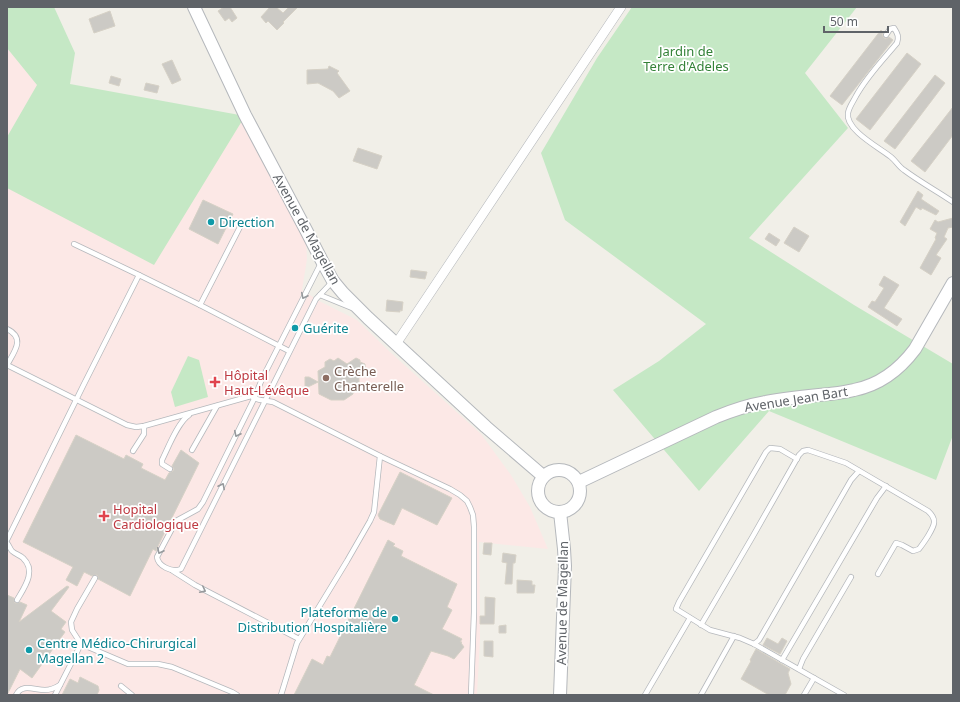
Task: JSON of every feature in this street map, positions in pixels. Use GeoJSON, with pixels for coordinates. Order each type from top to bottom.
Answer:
{"type":"FeatureCollection","features":[{"type":"Feature","properties":{"kind":"street","name":"Avenue de Magellan"},"geometry":{"type":"LineString","coordinates":[[194,7],[245,115],[333,280],[343,293],[396,344],[543,476]]}},
{"type":"Feature","properties":{"kind":"street"},"geometry":{"type":"LineString","coordinates":[[396,344],[621,7]]}},
{"type":"Feature","properties":{"kind":"street","name":"Avenue Jean Bart"},"geometry":{"type":"LineString","coordinates":[[579,482],[716,417],[752,404],[853,391],[876,382],[890,374],[908,358],[915,349],[953,283]]}},
{"type":"Feature","properties":{"kind":"street"},"geometry":{"type":"LineString","coordinates":[[563,469],[575,476],[579,482],[580,495],[578,502],[573,507],[560,512],[546,508],[541,503],[537,489],[543,476],[549,471],[563,469]]}},
{"type":"Feature","properties":{"kind":"street","name":"Avenue de Magellan"},"geometry":{"type":"LineString","coordinates":[[560,512],[565,566],[560,695]]}},
{"type":"Feature","properties":{"kind":"lane"},"geometry":{"type":"LineString","coordinates":[[886,34],[890,29],[894,28],[898,33],[899,38],[897,43],[870,74],[857,93],[848,114],[849,122],[852,127],[870,142],[893,158],[902,169],[953,202]]}},
{"type":"Feature","properties":{"kind":"lane"},"geometry":{"type":"LineString","coordinates":[[200,305],[240,227]]}},
{"type":"Feature","properties":{"kind":"lane"},"geometry":{"type":"LineString","coordinates":[[74,244],[200,305],[289,351]]}},
{"type":"Feature","properties":{"kind":"lane"},"geometry":{"type":"LineString","coordinates":[[300,639],[194,585],[159,563],[157,561],[157,557],[176,521],[198,509],[203,502],[254,399],[262,379],[322,261]]}},
{"type":"Feature","properties":{"kind":"lane"},"geometry":{"type":"LineString","coordinates":[[7,540],[139,275]]}},
{"type":"Feature","properties":{"kind":"lane"},"geometry":{"type":"LineString","coordinates":[[170,569],[176,571],[181,569],[316,299],[333,280]]}},
{"type":"Feature","properties":{"kind":"lane"},"geometry":{"type":"LineString","coordinates":[[320,295],[362,312]]}},
{"type":"Feature","properties":{"kind":"lane"},"geometry":{"type":"LineString","coordinates":[[7,329],[14,333],[18,342],[7,365],[127,425],[136,427],[144,426],[251,396],[254,399],[273,402],[380,456],[450,489],[467,501],[473,516],[474,527],[474,612],[471,695]]}},
{"type":"Feature","properties":{"kind":"lane"},"geometry":{"type":"LineString","coordinates":[[192,450],[216,406]]}},
{"type":"Feature","properties":{"kind":"lane"},"geometry":{"type":"LineString","coordinates":[[170,469],[162,464],[162,460],[181,423],[186,417],[196,412]]}},
{"type":"Feature","properties":{"kind":"lane"},"geometry":{"type":"LineString","coordinates":[[178,417],[182,418],[181,423]]}},
{"type":"Feature","properties":{"kind":"lane"},"geometry":{"type":"LineString","coordinates":[[133,451],[144,434],[144,426]]}},
{"type":"Feature","properties":{"kind":"lane"},"geometry":{"type":"LineString","coordinates":[[797,459],[780,449],[770,448],[766,452],[678,602],[676,609],[710,630],[734,636],[754,644],[844,695]]}},
{"type":"Feature","properties":{"kind":"lane"},"geometry":{"type":"LineString","coordinates":[[701,625],[798,455],[803,451],[808,450],[846,463],[928,511],[933,517],[933,528],[919,549],[913,551],[896,543],[878,574]]}},
{"type":"Feature","properties":{"kind":"lane"},"geometry":{"type":"LineString","coordinates":[[281,695],[298,642],[348,561],[374,512],[380,456]]}},
{"type":"Feature","properties":{"kind":"lane"},"geometry":{"type":"LineString","coordinates":[[754,644],[759,640],[852,480],[859,471]]}},
{"type":"Feature","properties":{"kind":"lane"},"geometry":{"type":"LineString","coordinates":[[782,660],[877,498],[886,486]]}},
{"type":"Feature","properties":{"kind":"lane"},"geometry":{"type":"LineString","coordinates":[[203,502],[212,506]]}},
{"type":"Feature","properties":{"kind":"lane"},"geometry":{"type":"LineString","coordinates":[[7,543],[12,551],[27,562],[29,569],[27,584],[17,600]]}},
{"type":"Feature","properties":{"kind":"lane"},"geometry":{"type":"LineString","coordinates":[[799,669],[803,658],[851,577]]}},
{"type":"Feature","properties":{"kind":"lane"},"geometry":{"type":"LineString","coordinates":[[95,578],[71,622],[72,630],[80,644],[128,664],[158,664],[172,667],[237,695]]}},
{"type":"Feature","properties":{"kind":"lane"},"geometry":{"type":"LineString","coordinates":[[645,695],[690,618]]}},
{"type":"Feature","properties":{"kind":"lane"},"geometry":{"type":"LineString","coordinates":[[701,695],[734,636]]}},
{"type":"Feature","properties":{"kind":"lane"},"geometry":{"type":"LineString","coordinates":[[55,695],[80,644]]}},
{"type":"Feature","properties":{"kind":"lane"},"geometry":{"type":"LineString","coordinates":[[804,695],[814,678]]}},
{"type":"Feature","properties":{"kind":"lane"},"geometry":{"type":"LineString","coordinates":[[16,695],[18,691],[26,687],[50,690],[60,685]]}},
{"type":"Feature","properties":{"kind":"lane"},"geometry":{"type":"LineString","coordinates":[[121,686],[132,695]]}},
{"type":"Feature","properties":{"kind":"shaded area","name":"Hôpital Haut-Lévêque"},"geometry":{"type":"Polygon","coordinates":[[[7,48],[54,105],[245,116],[306,240],[307,259],[302,290],[321,302],[357,320],[390,352],[481,434],[511,475],[530,507],[548,549],[479,542],[480,638],[477,695],[7,695],[7,48]]]}},
{"type":"Feature","properties":{"kind":"green space"},"geometry":{"type":"Polygon","coordinates":[[[7,7],[54,7],[75,53],[70,84],[245,116],[154,265],[7,188],[7,137],[37,85],[7,48],[7,7]]]}},
{"type":"Feature","properties":{"kind":"green space","name":"Jardin de Terre d'Adeles"},"geometry":{"type":"Polygon","coordinates":[[[632,7],[857,7],[805,73],[848,128],[749,238],[854,305],[953,364],[953,435],[936,480],[769,411],[699,491],[613,390],[659,361],[706,324],[565,220],[541,153],[597,58],[632,7]]]}},
{"type":"Feature","properties":{"kind":"green space"},"geometry":{"type":"Polygon","coordinates":[[[188,356],[199,360],[208,397],[175,407],[171,392],[188,356]]]}},
{"type":"Feature","properties":{"kind":"building"},"geometry":{"type":"Polygon","coordinates":[[[224,7],[230,7],[237,18],[232,22],[229,18],[225,21],[218,11],[224,7]]]}},
{"type":"Feature","properties":{"kind":"building"},"geometry":{"type":"Polygon","coordinates":[[[270,7],[276,7],[283,13],[289,7],[298,7],[277,30],[268,21],[266,23],[261,17],[270,7]]]}},
{"type":"Feature","properties":{"kind":"building"},"geometry":{"type":"Polygon","coordinates":[[[110,11],[115,26],[94,33],[89,19],[110,11]]]}},
{"type":"Feature","properties":{"kind":"building"},"geometry":{"type":"Polygon","coordinates":[[[881,30],[884,38],[886,39],[889,37],[893,40],[842,105],[830,96],[881,30]]]}},
{"type":"Feature","properties":{"kind":"building"},"geometry":{"type":"Polygon","coordinates":[[[907,53],[921,64],[870,130],[856,119],[907,53]]]}},
{"type":"Feature","properties":{"kind":"building"},"geometry":{"type":"Polygon","coordinates":[[[172,60],[181,80],[172,84],[162,64],[172,60]]]}},
{"type":"Feature","properties":{"kind":"building"},"geometry":{"type":"Polygon","coordinates":[[[329,66],[339,71],[337,73],[350,91],[339,98],[333,91],[318,83],[307,84],[307,70],[328,69],[329,66]]]}},
{"type":"Feature","properties":{"kind":"building"},"geometry":{"type":"Polygon","coordinates":[[[935,75],[945,83],[895,149],[884,141],[935,75]]]}},
{"type":"Feature","properties":{"kind":"building"},"geometry":{"type":"Polygon","coordinates":[[[111,76],[121,79],[119,86],[109,83],[111,76]]]}},
{"type":"Feature","properties":{"kind":"building"},"geometry":{"type":"Polygon","coordinates":[[[146,83],[159,86],[157,93],[144,90],[146,83]]]}},
{"type":"Feature","properties":{"kind":"building"},"geometry":{"type":"Polygon","coordinates":[[[953,107],[953,135],[925,172],[911,161],[953,107]]]}},
{"type":"Feature","properties":{"kind":"building"},"geometry":{"type":"Polygon","coordinates":[[[358,148],[382,156],[377,169],[353,161],[358,148]]]}},
{"type":"Feature","properties":{"kind":"building"},"geometry":{"type":"Polygon","coordinates":[[[918,191],[923,195],[921,199],[939,211],[936,215],[922,208],[921,210],[916,207],[905,226],[900,222],[918,191]]]}},
{"type":"Feature","properties":{"kind":"building","name":"Direction"},"geometry":{"type":"Polygon","coordinates":[[[203,200],[233,214],[218,244],[189,229],[203,200]]]}},
{"type":"Feature","properties":{"kind":"building"},"geometry":{"type":"Polygon","coordinates":[[[953,218],[953,227],[948,228],[944,237],[947,239],[936,255],[941,258],[931,275],[920,268],[936,239],[937,233],[930,229],[935,220],[938,222],[953,218]]]}},
{"type":"Feature","properties":{"kind":"building"},"geometry":{"type":"Polygon","coordinates":[[[794,227],[809,236],[799,252],[784,243],[794,227]]]}},
{"type":"Feature","properties":{"kind":"building"},"geometry":{"type":"Polygon","coordinates":[[[769,233],[780,240],[776,246],[765,239],[769,233]]]}},
{"type":"Feature","properties":{"kind":"building"},"geometry":{"type":"Polygon","coordinates":[[[411,270],[427,272],[425,279],[410,277],[411,270]]]}},
{"type":"Feature","properties":{"kind":"building"},"geometry":{"type":"Polygon","coordinates":[[[884,276],[899,285],[884,308],[902,319],[897,326],[868,307],[872,301],[875,302],[884,288],[879,285],[884,276]]]}},
{"type":"Feature","properties":{"kind":"building"},"geometry":{"type":"Polygon","coordinates":[[[387,300],[403,302],[402,311],[386,311],[387,300]]]}},
{"type":"Feature","properties":{"kind":"building","name":"Crèche Chanterelle"},"geometry":{"type":"Polygon","coordinates":[[[338,358],[347,364],[356,358],[360,360],[360,362],[365,364],[365,373],[359,377],[359,385],[353,389],[353,394],[344,400],[331,400],[319,394],[318,371],[325,367],[325,362],[330,359],[334,361],[338,358]]]}},
{"type":"Feature","properties":{"kind":"building"},"geometry":{"type":"Polygon","coordinates":[[[305,377],[309,377],[318,382],[305,387],[305,377]]]}},
{"type":"Feature","properties":{"kind":"building","name":"Hopital Cardiologique"},"geometry":{"type":"Polygon","coordinates":[[[76,435],[124,459],[126,455],[143,464],[141,468],[165,480],[169,473],[173,471],[174,469],[172,466],[181,450],[199,463],[156,551],[153,549],[130,596],[98,579],[97,575],[92,576],[84,572],[77,586],[66,580],[73,567],[23,542],[76,435]]]}},
{"type":"Feature","properties":{"kind":"building"},"geometry":{"type":"Polygon","coordinates":[[[400,472],[452,498],[437,525],[402,508],[394,525],[380,519],[378,515],[400,472]]]}},
{"type":"Feature","properties":{"kind":"building","name":"Plateforme de Distribution Hospitalière"},"geometry":{"type":"Polygon","coordinates":[[[388,540],[395,544],[393,546],[403,551],[401,556],[457,584],[447,607],[452,610],[442,629],[462,639],[460,642],[462,642],[461,643],[464,647],[454,659],[431,651],[414,685],[434,695],[294,695],[312,659],[323,665],[327,656],[330,657],[388,540]]]}},
{"type":"Feature","properties":{"kind":"building"},"geometry":{"type":"Polygon","coordinates":[[[484,543],[492,543],[491,555],[483,554],[484,543]]]}},
{"type":"Feature","properties":{"kind":"building"},"geometry":{"type":"Polygon","coordinates":[[[503,553],[516,555],[515,563],[513,563],[512,584],[505,584],[507,563],[502,562],[503,553]]]}},
{"type":"Feature","properties":{"kind":"building"},"geometry":{"type":"Polygon","coordinates":[[[517,580],[532,581],[532,585],[535,585],[534,593],[517,593],[517,580]]]}},
{"type":"Feature","properties":{"kind":"building","name":"Centre Médico-Chirurgical Magellan 2"},"geometry":{"type":"Polygon","coordinates":[[[67,586],[69,587],[51,611],[66,622],[61,629],[65,632],[32,678],[20,669],[7,695],[7,595],[14,598],[15,603],[20,602],[27,605],[19,622],[67,586]]]}},
{"type":"Feature","properties":{"kind":"building"},"geometry":{"type":"Polygon","coordinates":[[[485,597],[495,598],[494,624],[480,624],[480,616],[485,616],[485,597]]]}},
{"type":"Feature","properties":{"kind":"building"},"geometry":{"type":"Polygon","coordinates":[[[506,625],[506,633],[499,633],[499,626],[506,625]]]}},
{"type":"Feature","properties":{"kind":"building"},"geometry":{"type":"Polygon","coordinates":[[[767,638],[778,644],[782,638],[787,641],[780,654],[763,645],[767,638]]]}},
{"type":"Feature","properties":{"kind":"building"},"geometry":{"type":"Polygon","coordinates":[[[484,641],[493,641],[493,657],[484,656],[484,641]]]}},
{"type":"Feature","properties":{"kind":"building"},"geometry":{"type":"Polygon","coordinates":[[[756,649],[790,669],[788,673],[791,684],[785,695],[769,695],[741,679],[756,649]]]}},
{"type":"Feature","properties":{"kind":"building"},"geometry":{"type":"Polygon","coordinates":[[[80,677],[98,686],[99,690],[97,695],[62,695],[70,679],[78,683],[80,677]]]}},
{"type":"Feature","properties":{"kind":"place","name":"Direction"},"geometry":{"type":"Point","coordinates":[211,222]}},
{"type":"Feature","properties":{"kind":"place","name":"Guérite"},"geometry":{"type":"Point","coordinates":[295,328]}},
{"type":"Feature","properties":{"kind":"place","name":"Crèche Chanterelle"},"geometry":{"type":"Point","coordinates":[326,378]}},
{"type":"Feature","properties":{"kind":"place","name":"Hôpital Haut-Lévêque"},"geometry":{"type":"Point","coordinates":[215,382]}},
{"type":"Feature","properties":{"kind":"place","name":"Hopital Cardiologique"},"geometry":{"type":"Point","coordinates":[104,516]}},
{"type":"Feature","properties":{"kind":"place","name":"Plateforme de Distribution Hospitalière"},"geometry":{"type":"Point","coordinates":[395,619]}},
{"type":"Feature","properties":{"kind":"place","name":"Centre Médico-Chirurgical Magellan 2"},"geometry":{"type":"Point","coordinates":[29,650]}}]}
